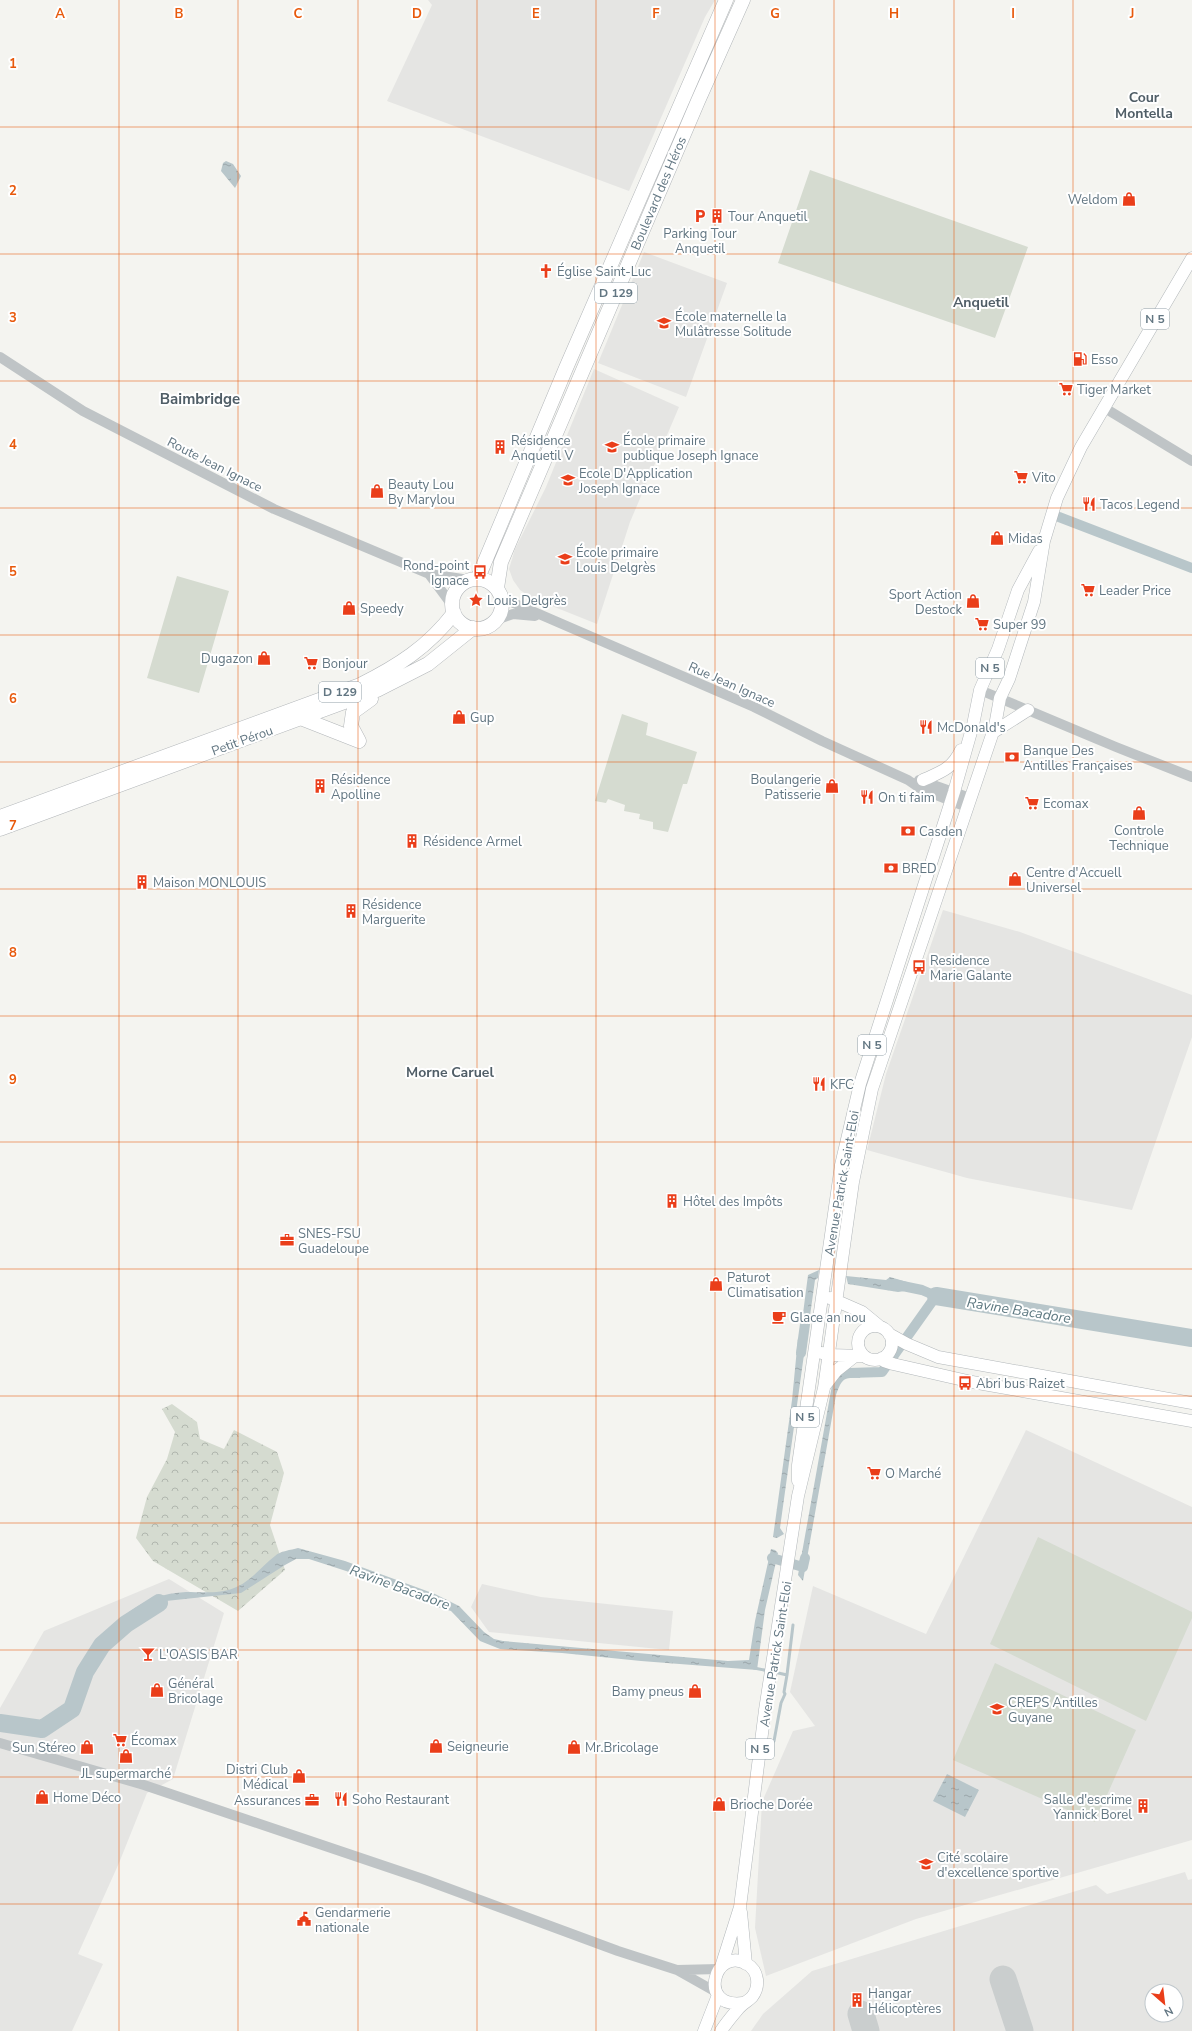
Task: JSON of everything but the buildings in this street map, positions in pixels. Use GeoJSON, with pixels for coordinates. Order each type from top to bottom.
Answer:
{"type":"FeatureCollection","features":[{"type":"Feature","properties":{"kind":"highway","name":"Boulevard des Héros"},"geometry":{"type":"LineString","coordinates":[[473,579],[726,0]]}},
{"type":"Feature","properties":{"kind":"highway","name":"Boulevard des Héros"},"geometry":{"type":"LineString","coordinates":[[500,593],[501,562],[698,101],[743,0]]}},
{"type":"Feature","properties":{"kind":"highway"},"geometry":{"type":"LineString","coordinates":[[473,579],[492,583],[500,593]]}},
{"type":"Feature","properties":{"kind":"highway","name":"D 129"},"geometry":{"type":"LineString","coordinates":[[453,608],[456,590],[473,579]]}},
{"type":"Feature","properties":{"kind":"highway","name":"D 129"},"geometry":{"type":"LineString","coordinates":[[473,628],[484,628],[496,620],[500,613],[500,593]]}},
{"type":"Feature","properties":{"kind":"highway"},"geometry":{"type":"LineString","coordinates":[[453,608],[461,623],[473,628]]}},
{"type":"Feature","properties":{"kind":"highway","name":"Petit Pérou"},"geometry":{"type":"LineString","coordinates":[[0,817],[360,685],[392,669],[418,650],[445,624],[453,608]]}},
{"type":"Feature","properties":{"kind":"highway","name":"Petit Pérou"},"geometry":{"type":"LineString","coordinates":[[0,830],[303,719],[377,690],[428,664],[473,628]]}},
{"type":"Feature","properties":{"kind":"highway"},"geometry":{"type":"LineString","coordinates":[[303,719],[359,741],[351,726],[353,712],[360,705],[421,671],[428,664]]}},
{"type":"Feature","properties":{"kind":"main road","name":"Avenue Patrick Saint-Eloi"},"geometry":{"type":"LineString","coordinates":[[720,1968],[740,1907],[765,1710],[787,1576],[798,1496],[807,1465],[824,1388],[837,1300],[838,1279],[853,1182],[872,1089],[992,733],[1000,698],[1009,679],[1034,602],[1044,541],[1057,498],[1076,457],[1103,407],[1192,258]]}},
{"type":"Feature","properties":{"kind":"main road","name":"Avenue Patrick Saint-Eloi"},"geometry":{"type":"LineString","coordinates":[[798,1496],[798,1465],[821,1296],[842,1165],[860,1084],[952,796],[973,725],[980,690],[998,649],[1018,590],[1044,541]]}},
{"type":"Feature","properties":{"kind":"main road"},"geometry":{"type":"LineString","coordinates":[[992,733],[1028,710]]}},
{"type":"Feature","properties":{"kind":"main road"},"geometry":{"type":"LineString","coordinates":[[923,780],[940,773],[956,762],[973,725]]}},
{"type":"Feature","properties":{"kind":"main road"},"geometry":{"type":"LineString","coordinates":[[838,1279],[845,1292],[862,1312],[879,1326],[898,1339],[938,1357],[1192,1403]]}},
{"type":"Feature","properties":{"kind":"main road"},"geometry":{"type":"LineString","coordinates":[[821,1296],[837,1300],[862,1312]]}},
{"type":"Feature","properties":{"kind":"main road"},"geometry":{"type":"LineString","coordinates":[[860,1356],[858,1344],[859,1335],[869,1326],[879,1326]]}},
{"type":"Feature","properties":{"kind":"main road"},"geometry":{"type":"LineString","coordinates":[[815,1339],[822,1353],[829,1355],[860,1356],[972,1382],[1192,1421]]}},
{"type":"Feature","properties":{"kind":"main road"},"geometry":{"type":"LineString","coordinates":[[886,1361],[891,1348],[898,1339]]}},
{"type":"Feature","properties":{"kind":"main road"},"geometry":{"type":"LineString","coordinates":[[824,1388],[836,1371],[860,1356]]}},
{"type":"Feature","properties":{"kind":"main road","name":"Avenue Patrick Saint-Eloi"},"geometry":{"type":"LineString","coordinates":[[740,1907],[746,1964]]}},
{"type":"Feature","properties":{"kind":"main road"},"geometry":{"type":"LineString","coordinates":[[704,2031],[717,1994],[714,1982],[720,1968],[736,1961],[746,1964],[754,1971],[757,1986],[753,1995],[743,2003],[721,2031]]}},
{"type":"Feature","properties":{"kind":"main road"},"geometry":{"type":"LineString","coordinates":[[717,1994],[730,2003],[743,2003]]}},
{"type":"Feature","properties":{"kind":"street","name":"Route Jean Ignace"},"geometry":{"type":"LineString","coordinates":[[0,357],[83,411],[143,443],[274,508],[429,574],[473,579]]}},
{"type":"Feature","properties":{"kind":"street"},"geometry":{"type":"LineString","coordinates":[[1103,407],[1192,461]]}},
{"type":"Feature","properties":{"kind":"street","name":"Route Jean Ignace"},"geometry":{"type":"LineString","coordinates":[[429,574],[453,608]]}},
{"type":"Feature","properties":{"kind":"street","name":"Rue Jean Ignace"},"geometry":{"type":"LineString","coordinates":[[500,593],[544,617],[754,707],[822,741],[908,780],[922,789],[952,796]]}},
{"type":"Feature","properties":{"kind":"street","name":"Rue Jean Ignace"},"geometry":{"type":"LineString","coordinates":[[496,620],[513,614],[544,617]]}},
{"type":"Feature","properties":{"kind":"street"},"geometry":{"type":"LineString","coordinates":[[980,690],[1192,776]]}},
{"type":"Feature","properties":{"kind":"street","name":"Rue Jean Ignace"},"geometry":{"type":"LineString","coordinates":[[908,780],[923,780],[968,803]]}},
{"type":"Feature","properties":{"kind":"street"},"geometry":{"type":"LineString","coordinates":[[0,1743],[185,1799],[423,1879],[618,1951],[677,1970],[717,1994]]}},
{"type":"Feature","properties":{"kind":"street"},"geometry":{"type":"LineString","coordinates":[[677,1970],[720,1968]]}},
{"type":"Feature","properties":{"kind":"shaded area"},"geometry":{"type":"Polygon","coordinates":[[[428,0],[715,0],[705,17],[629,191],[387,101],[432,5],[428,0]]]}},
{"type":"Feature","properties":{"kind":"shaded area","name":"École maternelle la Mulâtresse Solitude"},"geometry":{"type":"Polygon","coordinates":[[[644,252],[727,283],[686,397],[598,363],[644,252]]]}},
{"type":"Feature","properties":{"kind":"shaded area"},"geometry":{"type":"Polygon","coordinates":[[[594,369],[679,407],[630,522],[597,624],[532,598],[520,590],[513,580],[509,569],[515,549],[546,487],[594,369]]]}},
{"type":"Feature","properties":{"kind":"shaded area"},"geometry":{"type":"Polygon","coordinates":[[[943,910],[1020,932],[1192,995],[1192,1037],[1132,1210],[967,1178],[867,1150],[886,1074],[943,910]]]}},
{"type":"Feature","properties":{"kind":"shaded area","name":"CREPS Antilles Guyane"},"geometry":{"type":"Polygon","coordinates":[[[1026,1430],[1192,1507],[1192,1840],[916,1919],[766,1976],[755,1928],[762,1802],[793,1731],[815,1726],[790,1692],[813,1586],[926,1634],[1026,1430]]]}},
{"type":"Feature","properties":{"kind":"shaded area"},"geometry":{"type":"Polygon","coordinates":[[[169,1579],[224,1613],[173,1779],[147,1793],[119,1863],[78,1954],[103,1964],[72,2031],[0,2031],[0,1708],[44,1631],[169,1579]]]}},
{"type":"Feature","properties":{"kind":"shaded area"},"geometry":{"type":"Polygon","coordinates":[[[482,1584],[541,1597],[673,1611],[669,1650],[489,1632],[471,1607],[482,1584]]]}},
{"type":"Feature","properties":{"kind":"shaded area"},"geometry":{"type":"Polygon","coordinates":[[[1185,1872],[1188,1880],[1192,1879],[1192,2031],[751,2031],[763,2014],[812,1971],[1096,1885],[1107,1894],[1185,1872]]]}},
{"type":"Feature","properties":{"kind":"green space"},"geometry":{"type":"Polygon","coordinates":[[[810,170],[1028,247],[995,338],[778,263],[810,170]]]}},
{"type":"Feature","properties":{"kind":"green space"},"geometry":{"type":"Polygon","coordinates":[[[177,576],[229,591],[199,693],[147,678],[177,576]]]}},
{"type":"Feature","properties":{"kind":"green space"},"geometry":{"type":"Polygon","coordinates":[[[622,714],[648,723],[646,735],[697,752],[687,784],[683,784],[668,832],[653,829],[653,822],[639,819],[640,814],[624,811],[625,805],[608,799],[606,803],[595,801],[622,714]]]}},
{"type":"Feature","properties":{"kind":"green space"},"geometry":{"type":"Polygon","coordinates":[[[172,1404],[197,1422],[200,1439],[224,1449],[234,1430],[277,1452],[284,1473],[270,1525],[285,1570],[238,1611],[153,1561],[136,1538],[147,1497],[167,1459],[175,1432],[162,1409],[172,1404]]]}},
{"type":"Feature","properties":{"kind":"green space"},"geometry":{"type":"Polygon","coordinates":[[[1038,1537],[1192,1612],[1192,1618],[1146,1721],[990,1644],[1038,1537]]]}},
{"type":"Feature","properties":{"kind":"green space"},"geometry":{"type":"Polygon","coordinates":[[[995,1663],[1136,1730],[1095,1822],[953,1760],[995,1663]]]}},
{"type":"Feature","properties":{"kind":"water"},"geometry":{"type":"Polygon","coordinates":[[[226,161],[233,164],[241,176],[235,188],[221,171],[223,163],[226,161]]]}},
{"type":"Feature","properties":{"kind":"water"},"geometry":{"type":"Polygon","coordinates":[[[819,1270],[818,1278],[815,1280],[808,1330],[801,1329],[808,1275],[819,1270]]]}},
{"type":"Feature","properties":{"kind":"water"},"geometry":{"type":"Polygon","coordinates":[[[846,1276],[886,1280],[890,1277],[907,1282],[905,1291],[898,1292],[848,1284],[846,1276]]]}},
{"type":"Feature","properties":{"kind":"water"},"geometry":{"type":"Polygon","coordinates":[[[798,1338],[806,1340],[780,1528],[784,1534],[777,1538],[773,1537],[792,1400],[798,1338]]]}},
{"type":"Feature","properties":{"kind":"water"},"geometry":{"type":"Polygon","coordinates":[[[847,1369],[862,1370],[860,1378],[850,1378],[844,1380],[836,1395],[803,1581],[798,1575],[832,1385],[841,1372],[847,1369]]]}},
{"type":"Feature","properties":{"kind":"water"},"geometry":{"type":"Polygon","coordinates":[[[298,1548],[345,1561],[435,1594],[459,1606],[484,1632],[494,1639],[728,1661],[749,1660],[755,1621],[771,1549],[778,1553],[765,1610],[757,1670],[500,1649],[480,1641],[451,1611],[434,1606],[414,1593],[309,1559],[296,1559],[241,1593],[166,1601],[126,1624],[101,1648],[98,1658],[91,1655],[119,1620],[142,1604],[170,1594],[229,1590],[251,1578],[277,1554],[298,1548]]]}},
{"type":"Feature","properties":{"kind":"water"},"geometry":{"type":"Polygon","coordinates":[[[947,1774],[979,1790],[965,1817],[933,1801],[947,1774]]]}},
{"type":"Feature","properties":{"kind":"waterway"},"geometry":{"type":"LineString","coordinates":[[1059,517],[1192,568]]}},
{"type":"Feature","properties":{"kind":"waterway"},"geometry":{"type":"LineString","coordinates":[[849,1373],[882,1372],[936,1296],[922,1290],[893,1284]]}},
{"type":"Feature","properties":{"kind":"waterway","name":"Ravine Bacadore"},"geometry":{"type":"LineString","coordinates":[[936,1296],[1192,1338]]}},
{"type":"Feature","properties":{"kind":"waterway","name":"Ravine Bacadore"},"geometry":{"type":"LineString","coordinates":[[801,1353],[806,1317]]}},
{"type":"Feature","properties":{"kind":"waterway"},"geometry":{"type":"LineString","coordinates":[[772,1558],[803,1567],[805,1558]]}},
{"type":"Feature","properties":{"kind":"waterway","name":"Ravine Bacadore"},"geometry":{"type":"LineString","coordinates":[[0,1723],[42,1729],[72,1709],[85,1672],[102,1645],[126,1624],[159,1603]]}},
{"type":"Feature","properties":{"kind":"waterway"},"geometry":{"type":"LineString","coordinates":[[774,1672],[787,1675],[793,1625]]}},
{"type":"Feature","properties":{"kind":"waterway"},"geometry":{"type":"LineString","coordinates":[[754,1668],[769,1671]]}},
{"type":"Feature","properties":{"kind":"waterway"},"geometry":{"type":"LineString","coordinates":[[774,1741],[781,1703],[785,1694],[784,1692],[787,1675]]}},
{"type":"Feature","properties":{"kind":"taxiway"},"geometry":{"type":"LineString","coordinates":[[1003,1979],[1020,2031]]}},
{"type":"Feature","properties":{"kind":"taxiway"},"geometry":{"type":"LineString","coordinates":[[861,2014],[866,2031]]}},
{"type":"Feature","properties":{"kind":"place","name":"Weldom"},"geometry":{"type":"Point","coordinates":[1129,199]}},
{"type":"Feature","properties":{"kind":"place","name":"Parking Tour Anquetil"},"geometry":{"type":"Point","coordinates":[700,216]}},
{"type":"Feature","properties":{"kind":"place","name":"Tour Anquetil"},"geometry":{"type":"Point","coordinates":[717,216]}},
{"type":"Feature","properties":{"kind":"place","name":"Église Saint-Luc"},"geometry":{"type":"Point","coordinates":[546,271]}},
{"type":"Feature","properties":{"kind":"place","name":"École maternelle la Mulâtresse Solitude"},"geometry":{"type":"Point","coordinates":[664,323]}},
{"type":"Feature","properties":{"kind":"place","name":"Esso"},"geometry":{"type":"Point","coordinates":[1080,359]}},
{"type":"Feature","properties":{"kind":"place","name":"Tiger Market"},"geometry":{"type":"Point","coordinates":[1066,389]}},
{"type":"Feature","properties":{"kind":"place","name":"Résidence Anquetil V"},"geometry":{"type":"Point","coordinates":[500,447]}},
{"type":"Feature","properties":{"kind":"place","name":"École primaire publique Joseph Ignace"},"geometry":{"type":"Point","coordinates":[612,447]}},
{"type":"Feature","properties":{"kind":"place","name":"Vito"},"geometry":{"type":"Point","coordinates":[1021,477]}},
{"type":"Feature","properties":{"kind":"place","name":"Ecole D'Application Joseph Ignace"},"geometry":{"type":"Point","coordinates":[568,480]}},
{"type":"Feature","properties":{"kind":"place","name":"Beauty Lou By Marylou"},"geometry":{"type":"Point","coordinates":[377,491]}},
{"type":"Feature","properties":{"kind":"place","name":"Tacos Legend"},"geometry":{"type":"Point","coordinates":[1089,504]}},
{"type":"Feature","properties":{"kind":"place","name":"Midas"},"geometry":{"type":"Point","coordinates":[997,538]}},
{"type":"Feature","properties":{"kind":"place","name":"École primaire Louis Delgrès"},"geometry":{"type":"Point","coordinates":[565,559]}},
{"type":"Feature","properties":{"kind":"place","name":"Rond-point Ignace"},"geometry":{"type":"Point","coordinates":[480,572]}},
{"type":"Feature","properties":{"kind":"place","name":"Leader Price"},"geometry":{"type":"Point","coordinates":[1088,590]}},
{"type":"Feature","properties":{"kind":"place","name":"Louis Delgrès"},"geometry":{"type":"Point","coordinates":[476,600]}},
{"type":"Feature","properties":{"kind":"place","name":"Sport Action Destock"},"geometry":{"type":"Point","coordinates":[973,601]}},
{"type":"Feature","properties":{"kind":"place","name":"Speedy"},"geometry":{"type":"Point","coordinates":[349,608]}},
{"type":"Feature","properties":{"kind":"place","name":"Super 99"},"geometry":{"type":"Point","coordinates":[982,624]}},
{"type":"Feature","properties":{"kind":"place","name":"Dugazon"},"geometry":{"type":"Point","coordinates":[264,658]}},
{"type":"Feature","properties":{"kind":"place","name":"Bonjour"},"geometry":{"type":"Point","coordinates":[311,663]}},
{"type":"Feature","properties":{"kind":"place","name":"Gup"},"geometry":{"type":"Point","coordinates":[459,717]}},
{"type":"Feature","properties":{"kind":"place","name":"McDonald's"},"geometry":{"type":"Point","coordinates":[926,727]}},
{"type":"Feature","properties":{"kind":"place","name":"Banque Des Antilles Françaises"},"geometry":{"type":"Point","coordinates":[1012,757]}},
{"type":"Feature","properties":{"kind":"place","name":"Résidence Apolline"},"geometry":{"type":"Point","coordinates":[320,786]}},
{"type":"Feature","properties":{"kind":"place","name":"Boulangerie Patisserie"},"geometry":{"type":"Point","coordinates":[832,786]}},
{"type":"Feature","properties":{"kind":"place","name":"On ti faim"},"geometry":{"type":"Point","coordinates":[867,797]}},
{"type":"Feature","properties":{"kind":"place","name":"Ecomax"},"geometry":{"type":"Point","coordinates":[1032,803]}},
{"type":"Feature","properties":{"kind":"place","name":"Controle Technique"},"geometry":{"type":"Point","coordinates":[1139,813]}},
{"type":"Feature","properties":{"kind":"place","name":"Casden"},"geometry":{"type":"Point","coordinates":[908,831]}},
{"type":"Feature","properties":{"kind":"place","name":"Résidence Armel"},"geometry":{"type":"Point","coordinates":[412,841]}},
{"type":"Feature","properties":{"kind":"place","name":"BRED"},"geometry":{"type":"Point","coordinates":[891,868]}},
{"type":"Feature","properties":{"kind":"place","name":"Centre d'Accuell Universel"},"geometry":{"type":"Point","coordinates":[1015,879]}},
{"type":"Feature","properties":{"kind":"place","name":"Maison MONLOUIS"},"geometry":{"type":"Point","coordinates":[142,882]}},
{"type":"Feature","properties":{"kind":"place","name":"Résidence Marguerite"},"geometry":{"type":"Point","coordinates":[351,911]}},
{"type":"Feature","properties":{"kind":"place","name":"Residence Marie Galante"},"geometry":{"type":"Point","coordinates":[919,967]}},
{"type":"Feature","properties":{"kind":"place","name":"KFC"},"geometry":{"type":"Point","coordinates":[819,1084]}},
{"type":"Feature","properties":{"kind":"place","name":"Hôtel des Impôts"},"geometry":{"type":"Point","coordinates":[672,1201]}},
{"type":"Feature","properties":{"kind":"place","name":"SNES-FSU Guadeloupe"},"geometry":{"type":"Point","coordinates":[287,1240]}},
{"type":"Feature","properties":{"kind":"place","name":"Paturot Climatisation"},"geometry":{"type":"Point","coordinates":[716,1284]}},
{"type":"Feature","properties":{"kind":"place","name":"Glace an nou"},"geometry":{"type":"Point","coordinates":[779,1317]}},
{"type":"Feature","properties":{"kind":"place","name":"Abri bus Raizet"},"geometry":{"type":"Point","coordinates":[965,1383]}},
{"type":"Feature","properties":{"kind":"place","name":"O Marché"},"geometry":{"type":"Point","coordinates":[874,1473]}},
{"type":"Feature","properties":{"kind":"place","name":"L'OASIS BAR"},"geometry":{"type":"Point","coordinates":[148,1654]}},
{"type":"Feature","properties":{"kind":"place","name":"Général Bricolage"},"geometry":{"type":"Point","coordinates":[157,1690]}},
{"type":"Feature","properties":{"kind":"place","name":"Bamy pneus"},"geometry":{"type":"Point","coordinates":[695,1691]}},
{"type":"Feature","properties":{"kind":"place","name":"CREPS Antilles Guyane"},"geometry":{"type":"Point","coordinates":[997,1709]}},
{"type":"Feature","properties":{"kind":"place","name":"Écomax"},"geometry":{"type":"Point","coordinates":[120,1740]}},
{"type":"Feature","properties":{"kind":"place","name":"Seigneurie"},"geometry":{"type":"Point","coordinates":[436,1746]}},
{"type":"Feature","properties":{"kind":"place","name":"Sun Stéreo"},"geometry":{"type":"Point","coordinates":[87,1747]}},
{"type":"Feature","properties":{"kind":"place","name":"Mr.Bricolage"},"geometry":{"type":"Point","coordinates":[574,1747]}},
{"type":"Feature","properties":{"kind":"place","name":"JL supermarché"},"geometry":{"type":"Point","coordinates":[126,1756]}},
{"type":"Feature","properties":{"kind":"place","name":"Distri Club Médical"},"geometry":{"type":"Point","coordinates":[299,1776]}},
{"type":"Feature","properties":{"kind":"place","name":"Home Déco"},"geometry":{"type":"Point","coordinates":[42,1797]}},
{"type":"Feature","properties":{"kind":"place","name":"Soho Restaurant"},"geometry":{"type":"Point","coordinates":[341,1799]}},
{"type":"Feature","properties":{"kind":"place","name":"Assurances"},"geometry":{"type":"Point","coordinates":[312,1800]}},
{"type":"Feature","properties":{"kind":"place","name":"Brioche Dorée"},"geometry":{"type":"Point","coordinates":[719,1804]}},
{"type":"Feature","properties":{"kind":"place","name":"Salle d'escrime Yannick Borel"},"geometry":{"type":"Point","coordinates":[1143,1806]}},
{"type":"Feature","properties":{"kind":"place","name":"Cité scolaire d'excellence sportive"},"geometry":{"type":"Point","coordinates":[926,1864]}},
{"type":"Feature","properties":{"kind":"place","name":"Gendarmerie nationale"},"geometry":{"type":"Point","coordinates":[304,1919]}},
{"type":"Feature","properties":{"kind":"place","name":"Hangar Hélicoptères"},"geometry":{"type":"Point","coordinates":[857,2000]}},
{"type":"Feature","properties":{"kind":"district","name":"Cour Montella"},"geometry":{"type":"Point","coordinates":[1144,106]}},
{"type":"Feature","properties":{"kind":"district","name":"Anquetil"},"geometry":{"type":"Point","coordinates":[981,302]}},
{"type":"Feature","properties":{"kind":"district","name":"Baimbridge"},"geometry":{"type":"Point","coordinates":[200,399]}},
{"type":"Feature","properties":{"kind":"district","name":"Morne Caruel"},"geometry":{"type":"Point","coordinates":[450,1072]}}]}
